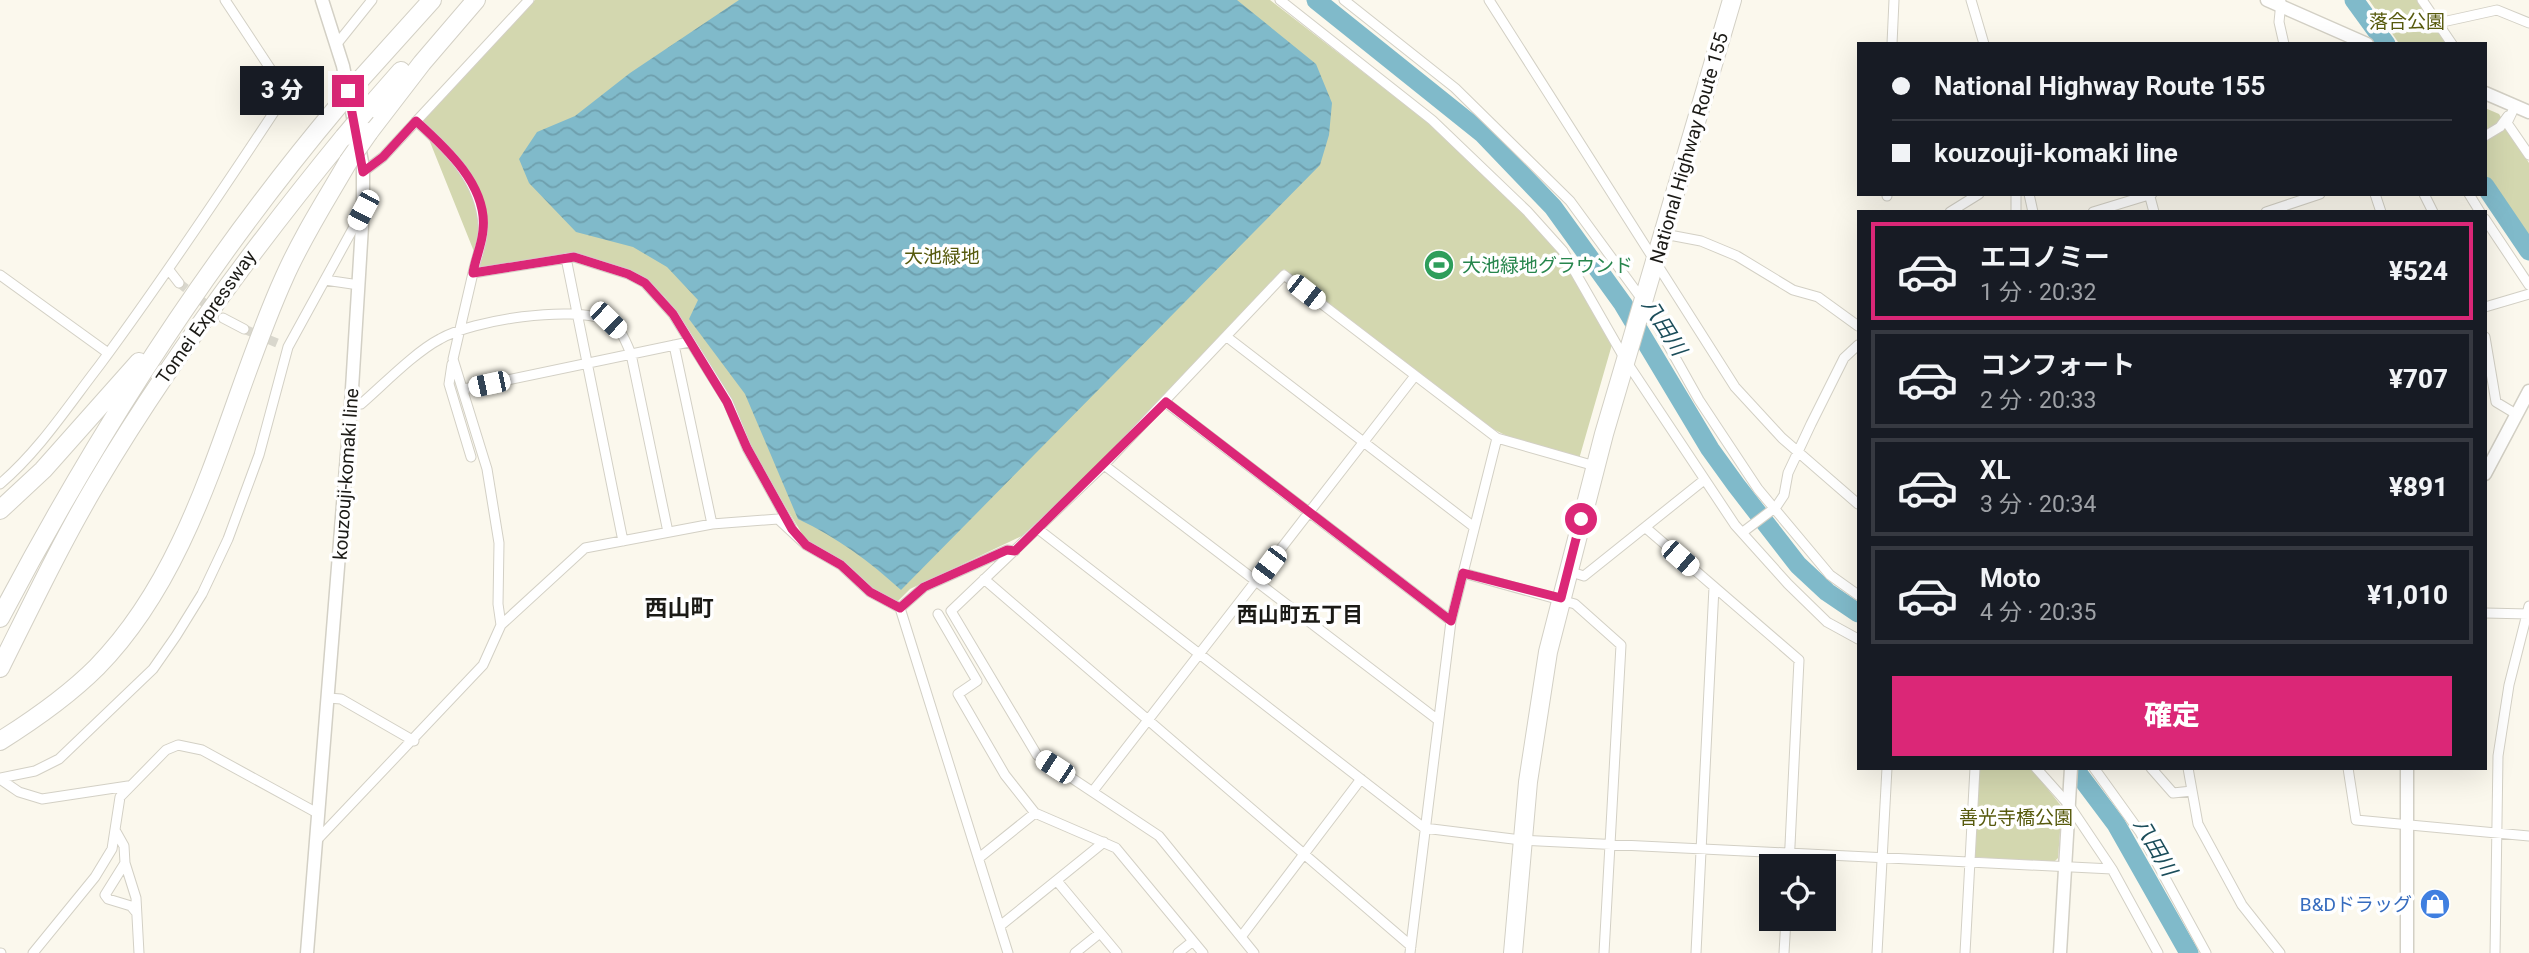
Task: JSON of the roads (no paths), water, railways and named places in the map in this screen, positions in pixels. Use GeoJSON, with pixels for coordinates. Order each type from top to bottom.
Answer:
{"type":"FeatureCollection","features":[{"type":"Feature","properties":{"kind":"highway","name":"Tomei Expressway"},"geometry":{"type":"LineString","coordinates":[[0,618],[80,472],[186,310],[270,192],[339,105],[432,0]]}},
{"type":"Feature","properties":{"kind":"highway","name":"Tomei Expressway"},"geometry":{"type":"LineString","coordinates":[[0,668],[94,486],[138,415],[250,255],[344,137],[463,0]]}},
{"type":"Feature","properties":{"kind":"highway"},"geometry":{"type":"LineString","coordinates":[[0,741],[73,689],[98,666],[140,613],[170,564],[205,482],[284,277],[348,162],[422,62],[476,0]]}},
{"type":"Feature","properties":{"kind":"highway","name":"National Highway Route 155"},"geometry":{"type":"LineString","coordinates":[[1513,953],[1521,840],[1537,717],[1561,598],[1595,466],[1732,0]]}},
{"type":"Feature","properties":{"kind":"highway"},"geometry":{"type":"LineString","coordinates":[[0,510],[74,437],[186,310]]}},
{"type":"Feature","properties":{"kind":"main road","name":"kouzouji-komaki line"},"geometry":{"type":"LineString","coordinates":[[307,953],[351,405],[363,210],[363,172],[343,66],[322,0]]}},
{"type":"Feature","properties":{"kind":"main road"},"geometry":{"type":"LineString","coordinates":[[2267,0],[2281,3],[2363,42]]}},
{"type":"Feature","properties":{"kind":"main road"},"geometry":{"type":"LineString","coordinates":[[2487,94],[2529,112]]}},
{"type":"Feature","properties":{"kind":"main road"},"geometry":{"type":"LineString","coordinates":[[2487,470],[2529,391]]}},
{"type":"Feature","properties":{"kind":"main road"},"geometry":{"type":"LineString","coordinates":[[2060,953],[2071,770]]}},
{"type":"Feature","properties":{"kind":"main road"},"geometry":{"type":"LineString","coordinates":[[2407,770],[2407,953]]}},
{"type":"Feature","properties":{"kind":"street"},"geometry":{"type":"LineString","coordinates":[[0,484],[50,431],[169,270],[282,96],[274,72],[226,0]]}},
{"type":"Feature","properties":{"kind":"street"},"geometry":{"type":"LineString","coordinates":[[336,44],[372,0]]}},
{"type":"Feature","properties":{"kind":"street"},"geometry":{"type":"LineString","coordinates":[[363,172],[383,157],[529,0]]}},
{"type":"Feature","properties":{"kind":"street"},"geometry":{"type":"LineString","coordinates":[[1280,0],[1432,120],[1527,211],[1563,251],[1626,361],[1703,481],[1788,584],[1827,622],[1857,638]]}},
{"type":"Feature","properties":{"kind":"street"},"geometry":{"type":"LineString","coordinates":[[1344,0],[1455,88],[1521,150],[1593,229],[1644,302],[1729,448],[1807,551],[1830,576],[1857,594]]}},
{"type":"Feature","properties":{"kind":"street"},"geometry":{"type":"LineString","coordinates":[[1489,0],[1655,266],[1735,387],[1762,419],[1857,503]]}},
{"type":"Feature","properties":{"kind":"street"},"geometry":{"type":"LineString","coordinates":[[1892,42],[1894,0]]}},
{"type":"Feature","properties":{"kind":"street"},"geometry":{"type":"LineString","coordinates":[[1971,0],[1983,42]]}},
{"type":"Feature","properties":{"kind":"street"},"geometry":{"type":"LineString","coordinates":[[2422,0],[2451,42]]}},
{"type":"Feature","properties":{"kind":"street"},"geometry":{"type":"LineString","coordinates":[[2281,3],[2279,22],[2284,42]]}},
{"type":"Feature","properties":{"kind":"street"},"geometry":{"type":"LineString","coordinates":[[2438,23],[2497,10],[2529,23]]}},
{"type":"Feature","properties":{"kind":"street"},"geometry":{"type":"LineString","coordinates":[[2487,135],[2500,127],[2515,106]]}},
{"type":"Feature","properties":{"kind":"street"},"geometry":{"type":"LineString","coordinates":[[2515,106],[2508,123],[2529,155]]}},
{"type":"Feature","properties":{"kind":"street"},"geometry":{"type":"LineString","coordinates":[[416,121],[462,165],[480,208],[483,233],[457,333],[449,384],[471,457]]}},
{"type":"Feature","properties":{"kind":"street"},"geometry":{"type":"LineString","coordinates":[[1953,210],[1976,196]]}},
{"type":"Feature","properties":{"kind":"street"},"geometry":{"type":"LineString","coordinates":[[2101,210],[2151,196]]}},
{"type":"Feature","properties":{"kind":"street"},"geometry":{"type":"LineString","coordinates":[[2271,210],[2299,198]]}},
{"type":"Feature","properties":{"kind":"street"},"geometry":{"type":"LineString","coordinates":[[0,778],[35,771],[59,760],[153,669],[176,636],[202,594],[228,539],[259,455],[288,347],[363,210]]}},
{"type":"Feature","properties":{"kind":"street"},"geometry":{"type":"LineString","coordinates":[[2487,222],[2529,285]]}},
{"type":"Feature","properties":{"kind":"street"},"geometry":{"type":"LineString","coordinates":[[1664,234],[1701,241],[1737,256],[1793,290],[1818,297],[1857,325]]}},
{"type":"Feature","properties":{"kind":"street"},"geometry":{"type":"LineString","coordinates":[[473,273],[574,257],[645,283],[659,296],[727,402],[747,448],[792,529],[806,545],[841,565],[870,592],[900,608],[1008,953]]}},
{"type":"Feature","properties":{"kind":"street"},"geometry":{"type":"LineString","coordinates":[[566,258],[623,541]]}},
{"type":"Feature","properties":{"kind":"street"},"geometry":{"type":"LineString","coordinates":[[169,270],[179,283]]}},
{"type":"Feature","properties":{"kind":"street"},"geometry":{"type":"LineString","coordinates":[[0,275],[108,353]]}},
{"type":"Feature","properties":{"kind":"street"},"geometry":{"type":"LineString","coordinates":[[1254,953],[1159,836],[1037,755],[951,611],[1104,465],[1284,275],[1497,438],[1595,466]]}},
{"type":"Feature","properties":{"kind":"street"},"geometry":{"type":"LineString","coordinates":[[325,280],[359,285]]}},
{"type":"Feature","properties":{"kind":"street"},"geometry":{"type":"LineString","coordinates":[[2487,306],[2529,294]]}},
{"type":"Feature","properties":{"kind":"street"},"geometry":{"type":"LineString","coordinates":[[351,405],[361,404],[439,339],[457,333],[525,315],[578,314],[608,320],[622,333],[631,354],[668,533]]}},
{"type":"Feature","properties":{"kind":"street"},"geometry":{"type":"LineString","coordinates":[[223,317],[244,329]]}},
{"type":"Feature","properties":{"kind":"street"},"geometry":{"type":"LineString","coordinates":[[1227,337],[1474,527]]}},
{"type":"Feature","properties":{"kind":"street"},"geometry":{"type":"LineString","coordinates":[[464,389],[689,342]]}},
{"type":"Feature","properties":{"kind":"street"},"geometry":{"type":"LineString","coordinates":[[277,343],[288,347]]}},
{"type":"Feature","properties":{"kind":"street"},"geometry":{"type":"LineString","coordinates":[[674,345],[712,524]]}},
{"type":"Feature","properties":{"kind":"street"},"geometry":{"type":"LineString","coordinates":[[1743,532],[1774,508],[1784,495],[1788,473],[1798,451],[1844,358],[1857,346]]}},
{"type":"Feature","properties":{"kind":"street"},"geometry":{"type":"LineString","coordinates":[[2487,349],[2496,402],[2516,414]]}},
{"type":"Feature","properties":{"kind":"street"},"geometry":{"type":"LineString","coordinates":[[453,359],[487,469],[499,543],[498,604],[501,625]]}},
{"type":"Feature","properties":{"kind":"street"},"geometry":{"type":"LineString","coordinates":[[1093,791],[1414,377]]}},
{"type":"Feature","properties":{"kind":"street"},"geometry":{"type":"LineString","coordinates":[[1166,402],[1451,621]]}},
{"type":"Feature","properties":{"kind":"street"},"geometry":{"type":"LineString","coordinates":[[1411,950],[1451,621],[1497,438]]}},
{"type":"Feature","properties":{"kind":"street"},"geometry":{"type":"LineString","coordinates":[[1104,465],[1438,720]]}},
{"type":"Feature","properties":{"kind":"street"},"geometry":{"type":"LineString","coordinates":[[1568,571],[1584,576],[1703,481]]}},
{"type":"Feature","properties":{"kind":"street"},"geometry":{"type":"LineString","coordinates":[[317,839],[414,741],[483,665],[501,625],[585,548],[712,524],[778,519],[792,529]]}},
{"type":"Feature","properties":{"kind":"street"},"geometry":{"type":"LineString","coordinates":[[1038,528],[1424,828],[1521,840],[2112,869]]}},
{"type":"Feature","properties":{"kind":"street"},"geometry":{"type":"LineString","coordinates":[[1646,528],[1799,660],[1789,852]]}},
{"type":"Feature","properties":{"kind":"street"},"geometry":{"type":"LineString","coordinates":[[900,608],[924,587],[1007,550],[1015,551]]}},
{"type":"Feature","properties":{"kind":"street"},"geometry":{"type":"LineString","coordinates":[[1463,573],[1575,604],[1621,645],[1604,953]]}},
{"type":"Feature","properties":{"kind":"street"},"geometry":{"type":"LineString","coordinates":[[984,579],[1304,854],[1411,950]]}},
{"type":"Feature","properties":{"kind":"street"},"geometry":{"type":"LineString","coordinates":[[1696,953],[1714,587]]}},
{"type":"Feature","properties":{"kind":"street"},"geometry":{"type":"LineString","coordinates":[[2487,613],[2528,611],[2509,685],[2498,756],[2494,833],[2495,953]]}},
{"type":"Feature","properties":{"kind":"street"},"geometry":{"type":"LineString","coordinates":[[938,614],[977,681],[958,694],[1005,775],[1035,813],[1116,848],[1203,953]]}},
{"type":"Feature","properties":{"kind":"street"},"geometry":{"type":"LineString","coordinates":[[328,698],[341,699],[414,741]]}},
{"type":"Feature","properties":{"kind":"street"},"geometry":{"type":"LineString","coordinates":[[33,953],[104,864],[112,849],[117,806],[128,786],[166,750],[178,745],[189,746],[319,814]]}},
{"type":"Feature","properties":{"kind":"street"},"geometry":{"type":"LineString","coordinates":[[1877,953],[1887,770]]}},
{"type":"Feature","properties":{"kind":"street"},"geometry":{"type":"LineString","coordinates":[[1965,953],[1975,770]]}},
{"type":"Feature","properties":{"kind":"street"},"geometry":{"type":"LineString","coordinates":[[2038,770],[2069,805],[2112,869],[2158,953]]}},
{"type":"Feature","properties":{"kind":"street"},"geometry":{"type":"LineString","coordinates":[[2095,770],[2140,832],[2206,953]]}},
{"type":"Feature","properties":{"kind":"street"},"geometry":{"type":"LineString","coordinates":[[2153,770],[2173,793],[2192,790]]}},
{"type":"Feature","properties":{"kind":"street"},"geometry":{"type":"LineString","coordinates":[[2188,770],[2198,824],[2242,905],[2280,953]]}},
{"type":"Feature","properties":{"kind":"street"},"geometry":{"type":"LineString","coordinates":[[2348,770],[2356,820],[2529,836]]}},
{"type":"Feature","properties":{"kind":"street"},"geometry":{"type":"LineString","coordinates":[[0,778],[29,796],[42,799],[128,786]]}},
{"type":"Feature","properties":{"kind":"street"},"geometry":{"type":"LineString","coordinates":[[1241,937],[1360,779]]}},
{"type":"Feature","properties":{"kind":"street"},"geometry":{"type":"LineString","coordinates":[[979,858],[1035,813]]}},
{"type":"Feature","properties":{"kind":"street"},"geometry":{"type":"LineString","coordinates":[[115,830],[124,846],[125,863],[133,882],[141,936],[139,953]]}},
{"type":"Feature","properties":{"kind":"street"},"geometry":{"type":"LineString","coordinates":[[1000,926],[1104,842]]}},
{"type":"Feature","properties":{"kind":"street"},"geometry":{"type":"LineString","coordinates":[[125,863],[105,895],[108,899],[131,906],[136,912]]}},
{"type":"Feature","properties":{"kind":"street"},"geometry":{"type":"LineString","coordinates":[[1057,881],[1117,953]]}},
{"type":"Feature","properties":{"kind":"street"},"geometry":{"type":"LineString","coordinates":[[1784,953],[1785,931]]}},
{"type":"Feature","properties":{"kind":"street"},"geometry":{"type":"LineString","coordinates":[[1075,953],[1100,933]]}},
{"type":"Feature","properties":{"kind":"street"},"geometry":{"type":"LineString","coordinates":[[1178,953],[1193,941]]}},
{"type":"Feature","properties":{"kind":"water","name":"大池緑地"},"geometry":{"type":"Polygon","coordinates":[[[739,0],[1237,0],[1316,64],[1332,103],[1329,135],[1320,165],[901,590],[852,551],[798,519],[745,394],[689,319],[698,300],[667,267],[633,247],[576,232],[529,183],[519,159],[537,132],[575,116],[630,73],[739,0]]]}},
{"type":"Feature","properties":{"kind":"waterway","name":"八田川"},"geometry":{"type":"LineString","coordinates":[[1316,0],[1482,133],[1553,207],[1623,304],[1710,449],[1736,485],[1798,565],[1827,592],[1857,612]]}},
{"type":"Feature","properties":{"kind":"waterway"},"geometry":{"type":"LineString","coordinates":[[2354,0],[2385,42]]}},
{"type":"Feature","properties":{"kind":"waterway"},"geometry":{"type":"LineString","coordinates":[[2487,189],[2529,251]]}},
{"type":"Feature","properties":{"kind":"waterway","name":"八田川"},"geometry":{"type":"LineString","coordinates":[[2076,770],[2116,824],[2189,953]]}},
{"type":"Feature","properties":{"kind":"tunnel"},"geometry":{"type":"LineString","coordinates":[[179,283],[213,310]]}},
{"type":"Feature","properties":{"kind":"tunnel"},"geometry":{"type":"LineString","coordinates":[[244,329],[277,343]]}},
{"type":"Feature","properties":{"kind":"place","name":"大池緑地グラウンド"},"geometry":{"type":"Point","coordinates":[1439,265]}},
{"type":"Feature","properties":{"kind":"place","name":"B&Dドラッグ"},"geometry":{"type":"Point","coordinates":[2435,904]}},
{"type":"Feature","properties":{"kind":"district","name":"西山町"},"geometry":{"type":"Point","coordinates":[679,608]}},
{"type":"Feature","properties":{"kind":"district","name":"西山町五丁目"},"geometry":{"type":"Point","coordinates":[1300,615]}},
{"type":"Feature","properties":{"kind":"park label","name":"落合公園"},"geometry":{"type":"Point","coordinates":[2407,21]}},
{"type":"Feature","properties":{"kind":"park label","name":"善光寺橋公園"},"geometry":{"type":"Point","coordinates":[2016,817]}}]}
